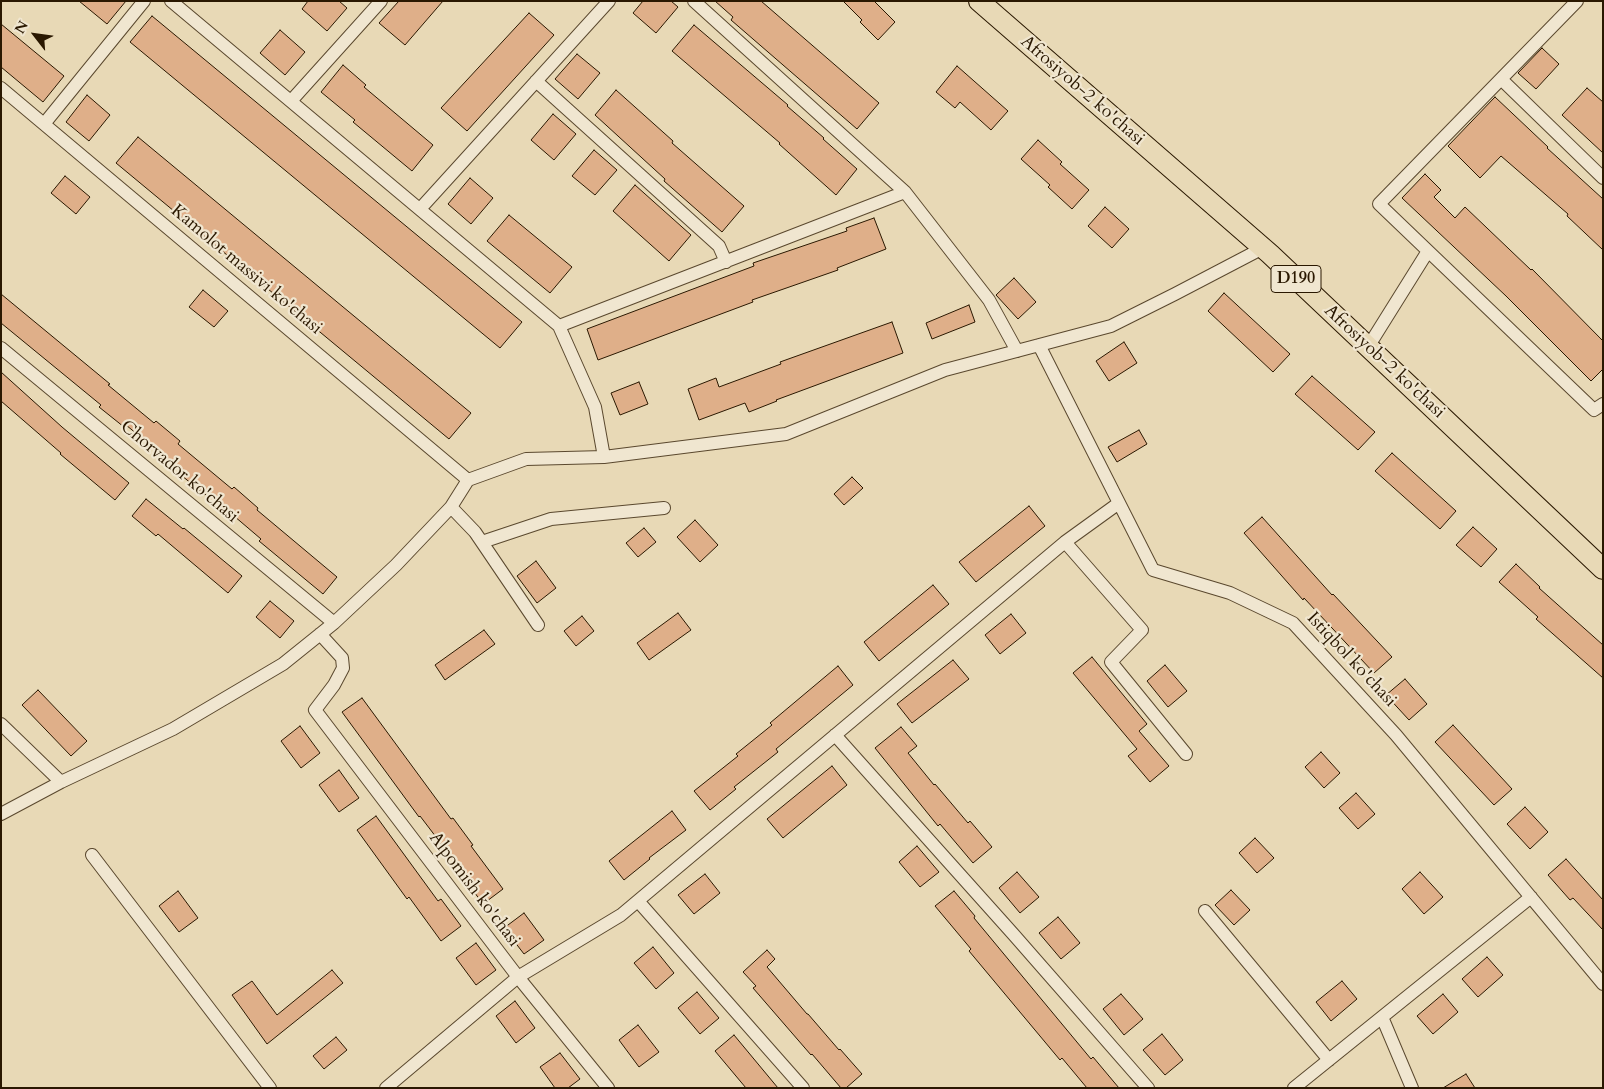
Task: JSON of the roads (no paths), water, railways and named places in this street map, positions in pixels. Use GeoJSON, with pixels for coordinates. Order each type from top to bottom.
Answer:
{"type":"FeatureCollection","features":[{"type":"Feature","properties":{"kind":"main road","name":"Afrosiyob-2 ko'chasi"},"geometry":{"type":"LineString","coordinates":[[979,1],[1263,248],[1603,569]]}},
{"type":"Feature","properties":{"kind":"street"},"geometry":{"type":"LineString","coordinates":[[44,124],[144,1]]}},
{"type":"Feature","properties":{"kind":"street"},"geometry":{"type":"LineString","coordinates":[[171,1],[559,326],[595,407],[604,457]]}},
{"type":"Feature","properties":{"kind":"street"},"geometry":{"type":"LineString","coordinates":[[290,101],[381,1]]}},
{"type":"Feature","properties":{"kind":"street"},"geometry":{"type":"LineString","coordinates":[[420,209],[608,1]]}},
{"type":"Feature","properties":{"kind":"street"},"geometry":{"type":"LineString","coordinates":[[694,1],[905,192],[989,300],[1017,351]]}},
{"type":"Feature","properties":{"kind":"street"},"geometry":{"type":"LineString","coordinates":[[1577,1],[1379,204],[1594,410],[1603,404]]}},
{"type":"Feature","properties":{"kind":"street"},"geometry":{"type":"LineString","coordinates":[[1501,79],[1603,178]]}},
{"type":"Feature","properties":{"kind":"street"},"geometry":{"type":"LineString","coordinates":[[536,81],[720,246],[726,262]]}},
{"type":"Feature","properties":{"kind":"street","name":"Kamolot massivi ko'chasi"},"geometry":{"type":"LineString","coordinates":[[1,88],[468,480]]}},
{"type":"Feature","properties":{"kind":"street"},"geometry":{"type":"LineString","coordinates":[[559,326],[905,192]]}},
{"type":"Feature","properties":{"kind":"street"},"geometry":{"type":"LineString","coordinates":[[1,814],[61,782],[173,729],[284,664],[334,623],[396,565],[451,507],[468,480],[526,459],[604,457],[786,434],[945,370],[1111,326],[1263,248]]}},
{"type":"Feature","properties":{"kind":"street"},"geometry":{"type":"LineString","coordinates":[[1368,347],[1428,251]]}},
{"type":"Feature","properties":{"kind":"street","name":"Istiqbol ko'chasi"},"geometry":{"type":"LineString","coordinates":[[1039,345],[1153,570],[1230,593],[1293,623],[1396,735],[1603,984]]}},
{"type":"Feature","properties":{"kind":"street","name":"Chorvador ko'chasi"},"geometry":{"type":"LineString","coordinates":[[1,348],[334,623]]}},
{"type":"Feature","properties":{"kind":"street"},"geometry":{"type":"LineString","coordinates":[[386,1088],[518,977],[620,915],[638,901],[1065,542],[1119,503]]}},
{"type":"Feature","properties":{"kind":"street"},"geometry":{"type":"LineString","coordinates":[[451,507],[478,537],[538,625]]}},
{"type":"Feature","properties":{"kind":"street"},"geometry":{"type":"LineString","coordinates":[[478,537],[551,519],[664,508]]}},
{"type":"Feature","properties":{"kind":"street"},"geometry":{"type":"LineString","coordinates":[[1065,542],[1142,630],[1111,662],[1186,754]]}},
{"type":"Feature","properties":{"kind":"street","name":"Alpomish ko'chasi"},"geometry":{"type":"LineString","coordinates":[[320,634],[342,658],[343,668],[334,685],[315,710],[518,977],[608,1088]]}},
{"type":"Feature","properties":{"kind":"street"},"geometry":{"type":"LineString","coordinates":[[1,724],[61,782]]}},
{"type":"Feature","properties":{"kind":"street"},"geometry":{"type":"LineString","coordinates":[[835,735],[1148,1088]]}},
{"type":"Feature","properties":{"kind":"street"},"geometry":{"type":"LineString","coordinates":[[92,855],[270,1088]]}},
{"type":"Feature","properties":{"kind":"street"},"geometry":{"type":"LineString","coordinates":[[1294,1088],[1531,897]]}},
{"type":"Feature","properties":{"kind":"street"},"geometry":{"type":"LineString","coordinates":[[638,901],[803,1088]]}},
{"type":"Feature","properties":{"kind":"street"},"geometry":{"type":"LineString","coordinates":[[1205,911],[1329,1060]]}},
{"type":"Feature","properties":{"kind":"street"},"geometry":{"type":"LineString","coordinates":[[1382,1018],[1412,1088]]}}]}
